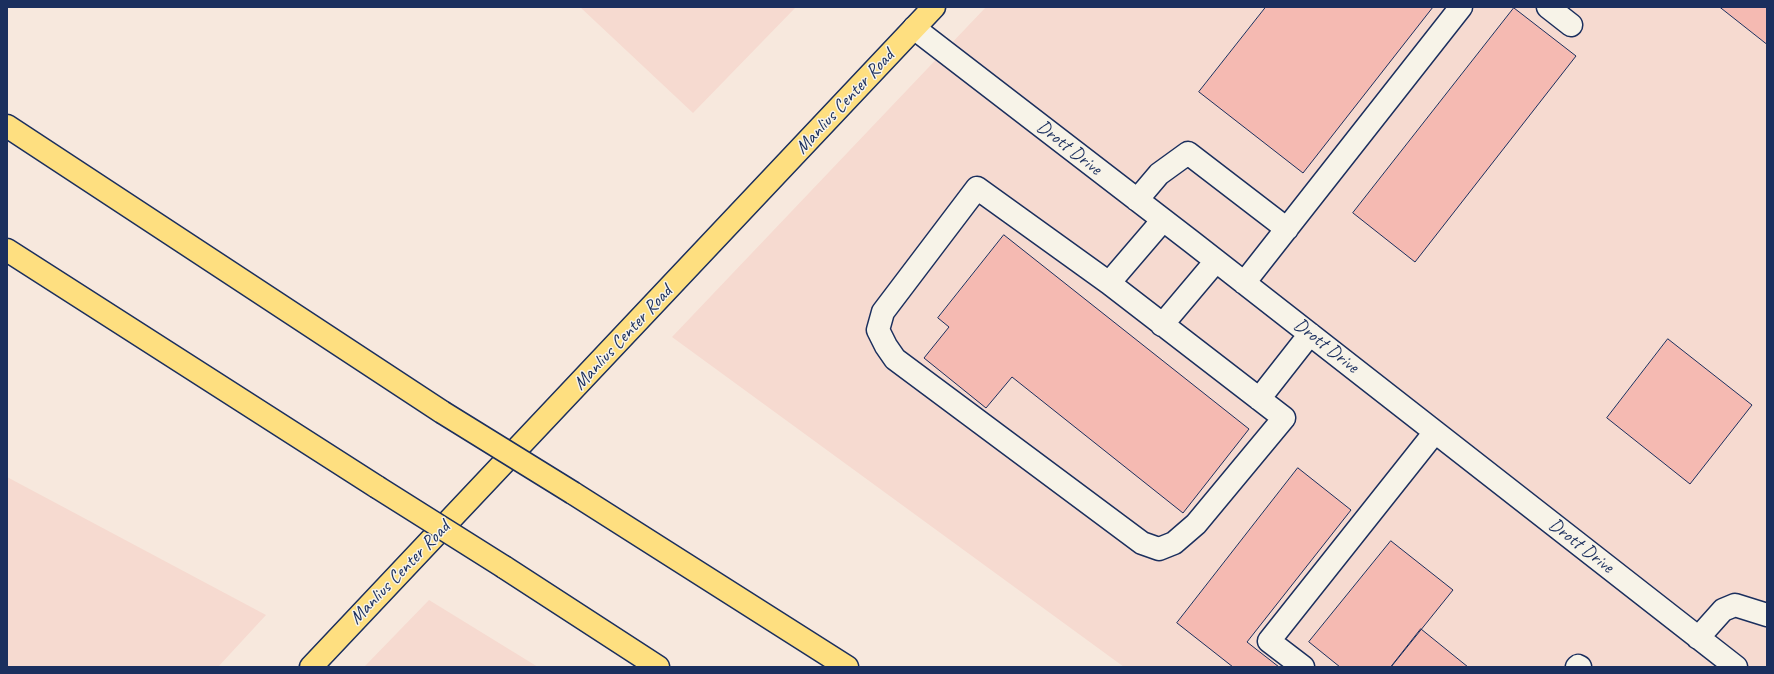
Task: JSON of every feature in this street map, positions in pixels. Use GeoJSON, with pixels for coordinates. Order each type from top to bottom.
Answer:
{"type":"FeatureCollection","features":[{"type":"Feature","properties":{"kind":"main road","name":"Manlius Center Road"},"geometry":{"type":"LineString","coordinates":[[310,667],[582,382],[934,7]]}},
{"type":"Feature","properties":{"kind":"main road"},"geometry":{"type":"LineString","coordinates":[[7,126],[442,412],[846,667]]}},
{"type":"Feature","properties":{"kind":"main road"},"geometry":{"type":"LineString","coordinates":[[7,250],[658,667]]}},
{"type":"Feature","properties":{"kind":"street"},"geometry":{"type":"LineString","coordinates":[[1244,283],[1461,7]]}},
{"type":"Feature","properties":{"kind":"street"},"geometry":{"type":"LineString","coordinates":[[1548,7],[1571,25]]}},
{"type":"Feature","properties":{"kind":"street","name":"Drott Drive"},"geometry":{"type":"LineString","coordinates":[[914,28],[1310,334],[1736,667]]}},
{"type":"Feature","properties":{"kind":"street"},"geometry":{"type":"LineString","coordinates":[[1137,200],[1159,174],[1188,153],[1287,229]]}},
{"type":"Feature","properties":{"kind":"street"},"geometry":{"type":"LineString","coordinates":[[977,188],[1108,283],[1162,325],[1284,418],[1196,524],[1174,543],[1159,549],[1142,543],[895,359],[878,330],[883,312],[977,188]]}},
{"type":"Feature","properties":{"kind":"street"},"geometry":{"type":"LineString","coordinates":[[1108,283],[1163,220]]}},
{"type":"Feature","properties":{"kind":"street"},"geometry":{"type":"LineString","coordinates":[[1162,325],[1216,261]]}},
{"type":"Feature","properties":{"kind":"street"},"geometry":{"type":"LineString","coordinates":[[1259,399],[1310,334]]}},
{"type":"Feature","properties":{"kind":"street"},"geometry":{"type":"LineString","coordinates":[[1303,667],[1269,641],[1435,432]]}},
{"type":"Feature","properties":{"kind":"street"},"geometry":{"type":"LineString","coordinates":[[1698,638],[1723,610],[1735,605],[1767,615]]}},
{"type":"Feature","properties":{"kind":"shaded area"},"geometry":{"type":"Polygon","coordinates":[[[580,7],[796,7],[693,113],[580,7]]]}},
{"type":"Feature","properties":{"kind":"shaded area"},"geometry":{"type":"Polygon","coordinates":[[[986,7],[1767,7],[1767,667],[1124,667],[672,337],[986,7]]]}},
{"type":"Feature","properties":{"kind":"shaded area"},"geometry":{"type":"Polygon","coordinates":[[[7,477],[266,615],[218,667],[7,667],[7,477]]]}},
{"type":"Feature","properties":{"kind":"shaded area"},"geometry":{"type":"Polygon","coordinates":[[[429,600],[538,667],[364,667],[429,600]]]}},
{"type":"Feature","properties":{"kind":"building"},"geometry":{"type":"Polygon","coordinates":[[[1266,7],[1433,7],[1303,173],[1199,92],[1266,7]]]}},
{"type":"Feature","properties":{"kind":"building"},"geometry":{"type":"Polygon","coordinates":[[[1720,7],[1767,7],[1767,44],[1720,7]]]}},
{"type":"Feature","properties":{"kind":"building"},"geometry":{"type":"Polygon","coordinates":[[[1514,8],[1576,56],[1415,262],[1353,213],[1514,8]]]}},
{"type":"Feature","properties":{"kind":"building"},"geometry":{"type":"Polygon","coordinates":[[[1004,235],[1249,429],[1183,513],[1012,377],[986,408],[924,358],[949,327],[938,318],[1004,235]]]}},
{"type":"Feature","properties":{"kind":"building"},"geometry":{"type":"Polygon","coordinates":[[[1668,339],[1752,405],[1690,484],[1607,418],[1668,339]]]}},
{"type":"Feature","properties":{"kind":"building"},"geometry":{"type":"Polygon","coordinates":[[[1298,468],[1351,510],[1247,642],[1279,667],[1233,667],[1177,623],[1298,468]]]}},
{"type":"Feature","properties":{"kind":"building"},"geometry":{"type":"Polygon","coordinates":[[[1391,541],[1453,590],[1391,667],[1340,667],[1309,642],[1391,541]]]}},
{"type":"Feature","properties":{"kind":"building"},"geometry":{"type":"Polygon","coordinates":[[[1421,629],[1468,667],[1391,667],[1421,629]]]}}]}
